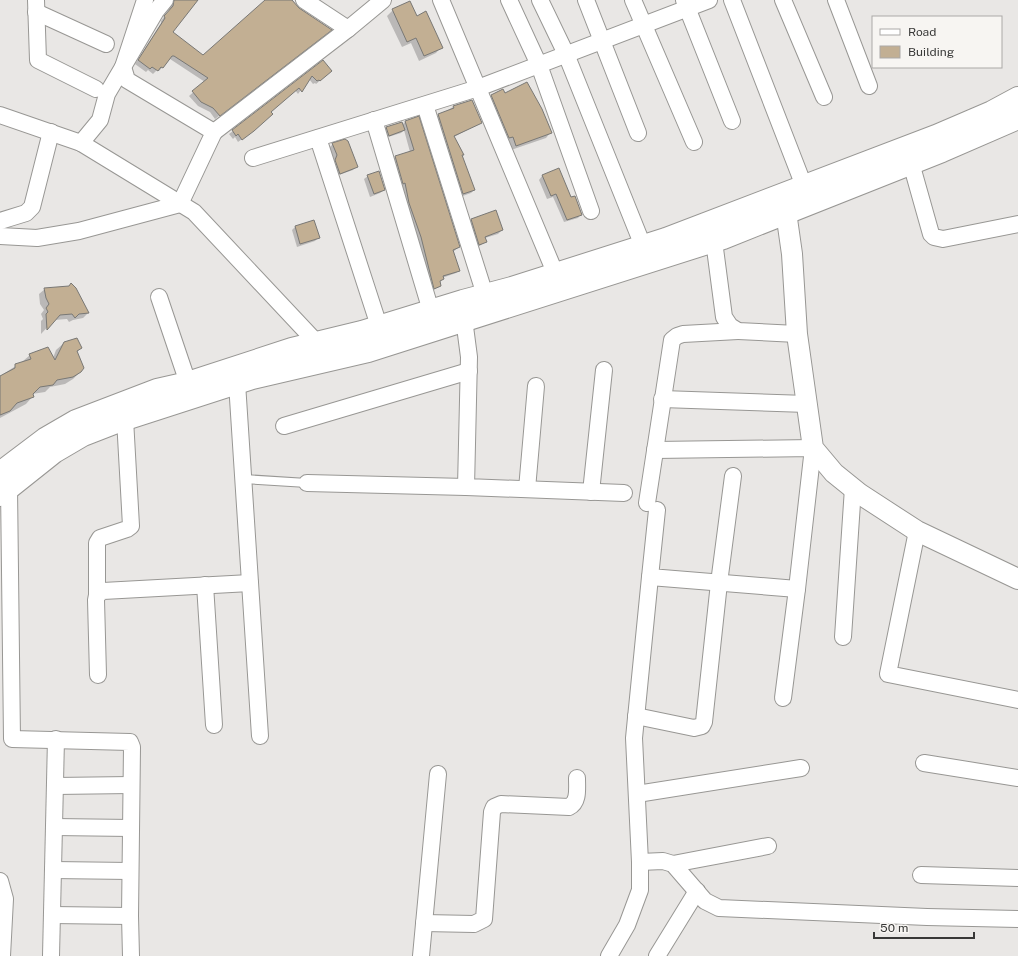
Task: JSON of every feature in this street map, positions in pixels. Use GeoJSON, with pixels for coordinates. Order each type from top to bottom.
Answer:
{"type":"FeatureCollection","features":[{"type":"Feature","properties":{"kind":"main road"},"geometry":{"type":"LineString","coordinates":[[3,485],[54,452],[84,436],[125,419],[238,383],[368,351],[464,319],[714,241],[785,203],[804,186],[852,170],[936,136],[992,112],[1018,98]]}},
{"type":"Feature","properties":{"kind":"main road"},"geometry":{"type":"LineString","coordinates":[[3,485],[45,439],[76,421],[157,390],[188,383],[240,365],[486,295],[785,203],[911,163],[1018,118]]}},
{"type":"Feature","properties":{"kind":"street"},"geometry":{"type":"LineString","coordinates":[[145,0],[123,67],[127,80],[214,132]]}},
{"type":"Feature","properties":{"kind":"street"},"geometry":{"type":"LineString","coordinates":[[81,143],[100,120],[107,94],[156,11],[165,0]]}},
{"type":"Feature","properties":{"kind":"street"},"geometry":{"type":"LineString","coordinates":[[304,0],[348,29]]}},
{"type":"Feature","properties":{"kind":"street"},"geometry":{"type":"LineString","coordinates":[[0,236],[37,238],[79,231],[180,204],[214,132],[348,29],[383,0]]}},
{"type":"Feature","properties":{"kind":"street"},"geometry":{"type":"LineString","coordinates":[[442,0],[556,274]]}},
{"type":"Feature","properties":{"kind":"street"},"geometry":{"type":"LineString","coordinates":[[509,0],[539,65],[591,211]]}},
{"type":"Feature","properties":{"kind":"street"},"geometry":{"type":"LineString","coordinates":[[540,0],[566,54],[643,246]]}},
{"type":"Feature","properties":{"kind":"street"},"geometry":{"type":"LineString","coordinates":[[588,0],[605,40],[638,133]]}},
{"type":"Feature","properties":{"kind":"street"},"geometry":{"type":"LineString","coordinates":[[633,0],[694,142]]}},
{"type":"Feature","properties":{"kind":"street"},"geometry":{"type":"LineString","coordinates":[[253,158],[478,88],[643,25],[686,4],[710,0]]}},
{"type":"Feature","properties":{"kind":"street"},"geometry":{"type":"LineString","coordinates":[[732,0],[804,186]]}},
{"type":"Feature","properties":{"kind":"street"},"geometry":{"type":"LineString","coordinates":[[783,0],[824,98]]}},
{"type":"Feature","properties":{"kind":"street"},"geometry":{"type":"LineString","coordinates":[[830,0],[834,17],[848,49]]}},
{"type":"Feature","properties":{"kind":"street"},"geometry":{"type":"LineString","coordinates":[[836,0],[869,86]]}},
{"type":"Feature","properties":{"kind":"street"},"geometry":{"type":"LineString","coordinates":[[686,4],[732,121]]}},
{"type":"Feature","properties":{"kind":"street"},"geometry":{"type":"LineString","coordinates":[[36,6],[106,44]]}},
{"type":"Feature","properties":{"kind":"street"},"geometry":{"type":"LineString","coordinates":[[36,6],[38,60],[96,89]]}},
{"type":"Feature","properties":{"kind":"street"},"geometry":{"type":"LineString","coordinates":[[425,104],[486,295]]}},
{"type":"Feature","properties":{"kind":"street"},"geometry":{"type":"LineString","coordinates":[[0,115],[81,143],[194,212],[317,343]]}},
{"type":"Feature","properties":{"kind":"street"},"geometry":{"type":"LineString","coordinates":[[374,120],[431,311]]}},
{"type":"Feature","properties":{"kind":"street"},"geometry":{"type":"LineString","coordinates":[[0,221],[26,213],[32,207],[51,132]]}},
{"type":"Feature","properties":{"kind":"street"},"geometry":{"type":"LineString","coordinates":[[318,138],[379,326]]}},
{"type":"Feature","properties":{"kind":"street"},"geometry":{"type":"LineString","coordinates":[[911,163],[931,234],[934,237],[943,239],[1018,224]]}},
{"type":"Feature","properties":{"kind":"street"},"geometry":{"type":"LineString","coordinates":[[783,698],[813,448],[797,334],[792,254],[785,203]]}},
{"type":"Feature","properties":{"kind":"street"},"geometry":{"type":"LineString","coordinates":[[714,241],[724,317],[730,326],[738,331]]}},
{"type":"Feature","properties":{"kind":"street"},"geometry":{"type":"LineString","coordinates":[[158,297],[188,383]]}},
{"type":"Feature","properties":{"kind":"street"},"geometry":{"type":"LineString","coordinates":[[464,319],[468,371],[466,487]]}},
{"type":"Feature","properties":{"kind":"street"},"geometry":{"type":"LineString","coordinates":[[609,956],[627,925],[640,890],[634,738],[650,577],[655,450],[672,340],[683,334],[738,331],[797,334]]}},
{"type":"Feature","properties":{"kind":"street"},"geometry":{"type":"LineString","coordinates":[[591,492],[604,370]]}},
{"type":"Feature","properties":{"kind":"street"},"geometry":{"type":"LineString","coordinates":[[284,426],[468,371]]}},
{"type":"Feature","properties":{"kind":"street"},"geometry":{"type":"LineString","coordinates":[[238,383],[260,736]]}},
{"type":"Feature","properties":{"kind":"street"},"geometry":{"type":"LineString","coordinates":[[528,489],[536,386]]}},
{"type":"Feature","properties":{"kind":"street"},"geometry":{"type":"LineString","coordinates":[[662,399],[807,404]]}},
{"type":"Feature","properties":{"kind":"street"},"geometry":{"type":"LineString","coordinates":[[98,675],[97,543],[100,538],[131,526],[125,419]]}},
{"type":"Feature","properties":{"kind":"street"},"geometry":{"type":"LineString","coordinates":[[655,450],[813,448]]}},
{"type":"Feature","properties":{"kind":"street"},"geometry":{"type":"LineString","coordinates":[[813,448],[834,473],[853,488],[917,531],[1018,579]]}},
{"type":"Feature","properties":{"kind":"street"},"geometry":{"type":"LineString","coordinates":[[636,716],[694,728],[702,726],[733,476]]}},
{"type":"Feature","properties":{"kind":"street"},"geometry":{"type":"LineString","coordinates":[[307,483],[624,493]]}},
{"type":"Feature","properties":{"kind":"street"},"geometry":{"type":"LineString","coordinates":[[3,485],[12,739],[130,742],[132,748],[130,871],[131,956]]}},
{"type":"Feature","properties":{"kind":"street"},"geometry":{"type":"LineString","coordinates":[[843,637],[853,488]]}},
{"type":"Feature","properties":{"kind":"street"},"geometry":{"type":"LineString","coordinates":[[917,531],[888,674],[1018,700]]}},
{"type":"Feature","properties":{"kind":"street"},"geometry":{"type":"LineString","coordinates":[[650,577],[797,589]]}},
{"type":"Feature","properties":{"kind":"street"},"geometry":{"type":"LineString","coordinates":[[97,595],[104,591],[250,582]]}},
{"type":"Feature","properties":{"kind":"street"},"geometry":{"type":"LineString","coordinates":[[205,585],[214,725]]}},
{"type":"Feature","properties":{"kind":"street"},"geometry":{"type":"LineString","coordinates":[[51,956],[56,739]]}},
{"type":"Feature","properties":{"kind":"street"},"geometry":{"type":"LineString","coordinates":[[924,763],[1018,778]]}},
{"type":"Feature","properties":{"kind":"street"},"geometry":{"type":"LineString","coordinates":[[637,794],[801,768]]}},
{"type":"Feature","properties":{"kind":"street"},"geometry":{"type":"LineString","coordinates":[[422,956],[438,774]]}},
{"type":"Feature","properties":{"kind":"street"},"geometry":{"type":"LineString","coordinates":[[424,923],[474,924],[482,922],[484,919],[492,812],[494,807],[501,804],[569,807],[574,804],[576,800],[578,778]]}},
{"type":"Feature","properties":{"kind":"street"},"geometry":{"type":"LineString","coordinates":[[55,786],[131,785]]}},
{"type":"Feature","properties":{"kind":"street"},"geometry":{"type":"LineString","coordinates":[[54,827],[131,828]]}},
{"type":"Feature","properties":{"kind":"street"},"geometry":{"type":"LineString","coordinates":[[640,862],[662,861],[673,864],[768,846]]}},
{"type":"Feature","properties":{"kind":"street"},"geometry":{"type":"LineString","coordinates":[[673,864],[705,901],[719,908],[927,918],[1018,919]]}},
{"type":"Feature","properties":{"kind":"street"},"geometry":{"type":"LineString","coordinates":[[53,870],[130,871]]}},
{"type":"Feature","properties":{"kind":"street"},"geometry":{"type":"LineString","coordinates":[[921,875],[1018,878]]}},
{"type":"Feature","properties":{"kind":"street"},"geometry":{"type":"LineString","coordinates":[[0,881],[5,898],[2,925],[2,956]]}},
{"type":"Feature","properties":{"kind":"street"},"geometry":{"type":"LineString","coordinates":[[657,956],[697,891]]}},
{"type":"Feature","properties":{"kind":"street"},"geometry":{"type":"LineString","coordinates":[[52,915],[130,916]]}},
{"type":"Feature","properties":{"kind":"lane"},"geometry":{"type":"LineString","coordinates":[[244,479],[307,483]]}},
{"type":"Feature","properties":{"kind":"building"},"geometry":{"type":"Polygon","coordinates":[[[174,0],[198,0],[173,32],[203,55],[265,0],[292,0],[299,8],[332,30],[220,116],[213,108],[201,102],[192,91],[208,78],[174,56],[172,56],[163,68],[161,67],[158,71],[152,67],[150,69],[138,60],[165,18],[164,16],[173,6],[174,0]]]}},
{"type":"Feature","properties":{"kind":"building"},"geometry":{"type":"Polygon","coordinates":[[[410,1],[417,16],[426,11],[443,48],[424,56],[416,38],[407,42],[392,9],[410,1]]]}},
{"type":"Feature","properties":{"kind":"building"},"geometry":{"type":"Polygon","coordinates":[[[323,60],[332,71],[320,81],[317,81],[312,76],[302,92],[299,88],[271,112],[273,114],[254,131],[242,140],[238,134],[236,136],[232,130],[323,60]]]}},
{"type":"Feature","properties":{"kind":"building"},"geometry":{"type":"Polygon","coordinates":[[[527,82],[542,109],[552,133],[516,146],[513,137],[509,138],[491,95],[503,89],[505,93],[527,82]]]}},
{"type":"Feature","properties":{"kind":"building"},"geometry":{"type":"Polygon","coordinates":[[[472,100],[482,123],[454,136],[464,155],[462,155],[475,190],[463,194],[438,114],[454,108],[453,106],[472,100]]]}},
{"type":"Feature","properties":{"kind":"building"},"geometry":{"type":"Polygon","coordinates":[[[419,116],[460,247],[453,250],[460,271],[443,276],[444,279],[440,281],[441,286],[434,289],[421,237],[409,203],[405,183],[403,184],[395,156],[414,150],[405,121],[419,116]]]}},
{"type":"Feature","properties":{"kind":"building"},"geometry":{"type":"Polygon","coordinates":[[[402,122],[405,130],[389,136],[386,127],[402,122]]]}},
{"type":"Feature","properties":{"kind":"building"},"geometry":{"type":"Polygon","coordinates":[[[345,139],[348,141],[358,167],[340,174],[335,160],[337,155],[332,143],[345,139]]]}},
{"type":"Feature","properties":{"kind":"building"},"geometry":{"type":"Polygon","coordinates":[[[559,168],[571,197],[575,196],[582,215],[567,220],[556,194],[551,196],[542,175],[559,168]]]}},
{"type":"Feature","properties":{"kind":"building"},"geometry":{"type":"Polygon","coordinates":[[[379,171],[385,190],[374,194],[367,175],[379,171]]]}},
{"type":"Feature","properties":{"kind":"building"},"geometry":{"type":"Polygon","coordinates":[[[496,210],[503,230],[485,237],[487,242],[479,245],[471,219],[496,210]]]}},
{"type":"Feature","properties":{"kind":"building"},"geometry":{"type":"Polygon","coordinates":[[[314,220],[320,238],[300,244],[295,226],[314,220]]]}},
{"type":"Feature","properties":{"kind":"building"},"geometry":{"type":"Polygon","coordinates":[[[71,283],[76,288],[89,313],[79,314],[75,318],[72,314],[60,315],[47,330],[46,314],[48,312],[46,308],[49,304],[44,288],[69,286],[71,283]]]}},
{"type":"Feature","properties":{"kind":"building"},"geometry":{"type":"Polygon","coordinates":[[[77,338],[82,348],[77,351],[84,368],[81,372],[73,377],[57,380],[53,385],[40,387],[33,394],[34,397],[17,403],[10,411],[0,415],[0,376],[15,368],[15,364],[31,359],[29,354],[48,347],[55,360],[64,342],[77,338]]]}}]}
